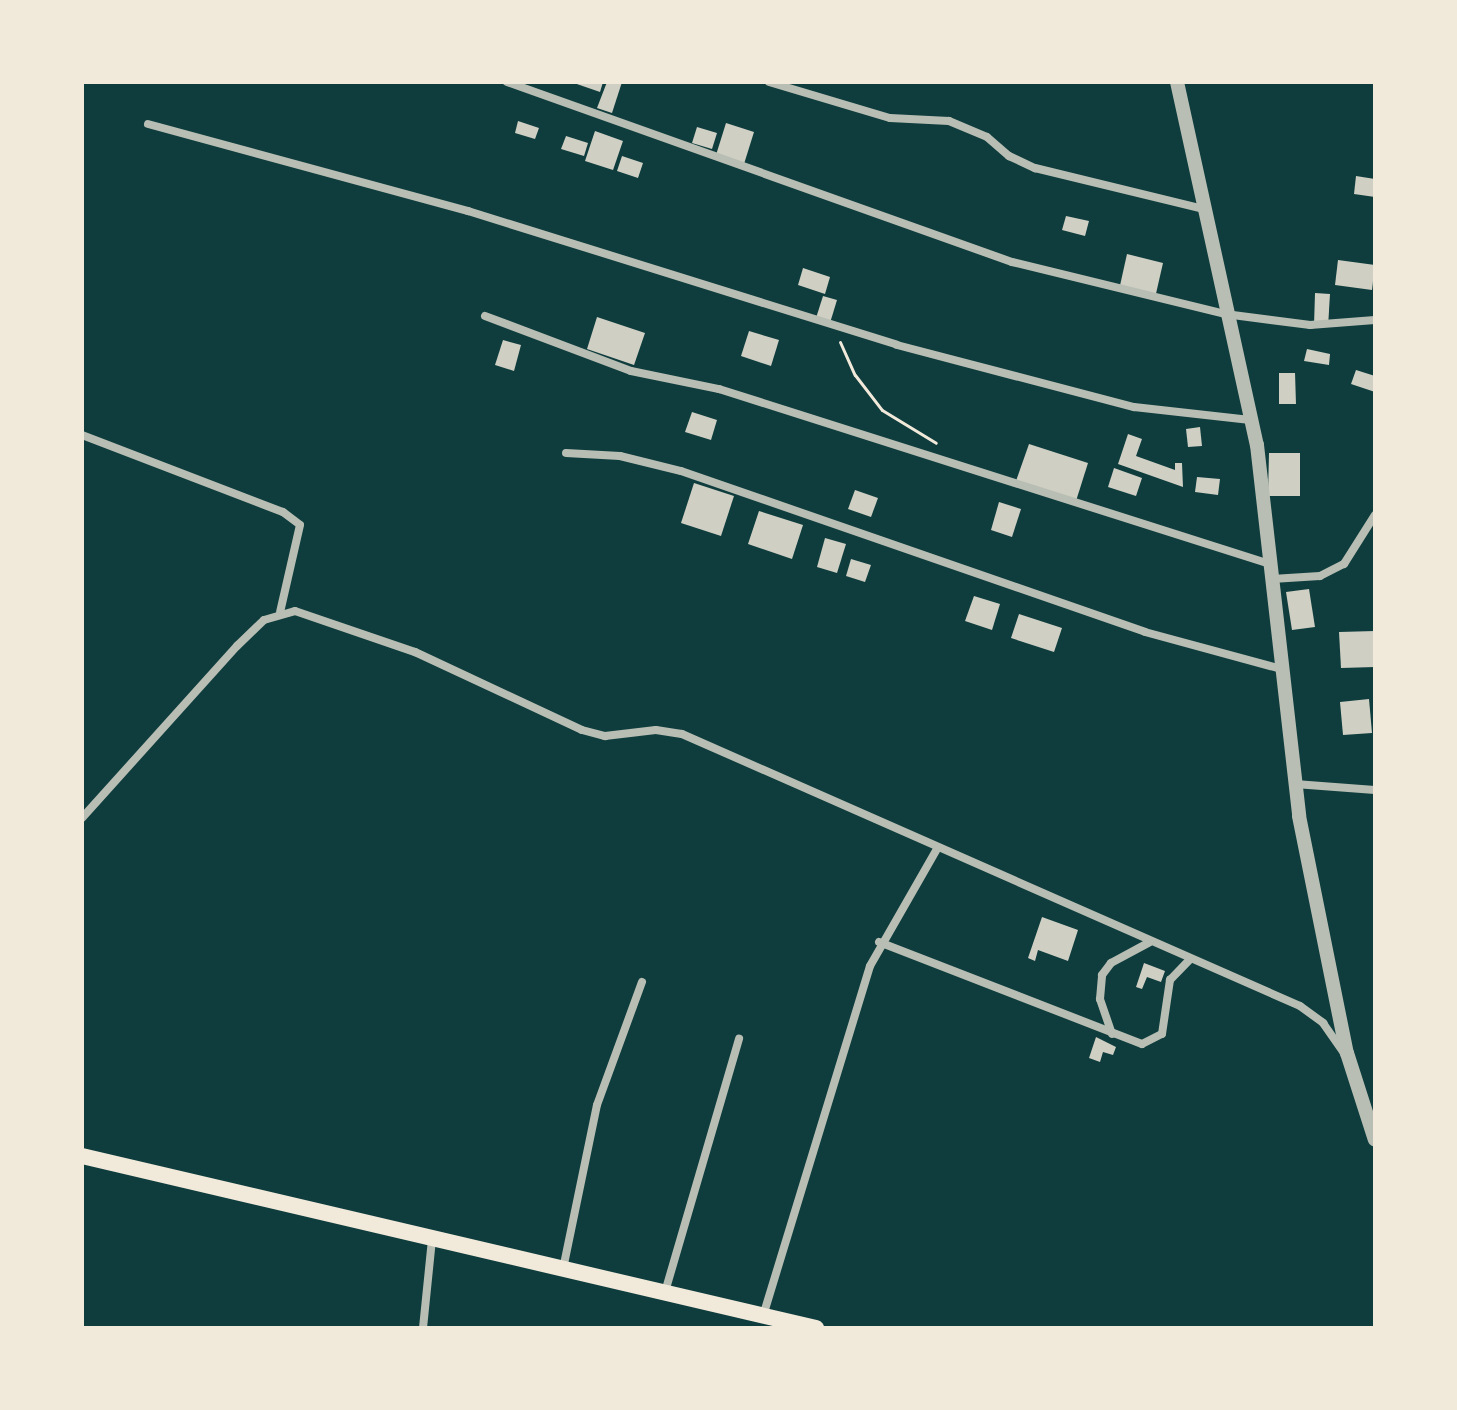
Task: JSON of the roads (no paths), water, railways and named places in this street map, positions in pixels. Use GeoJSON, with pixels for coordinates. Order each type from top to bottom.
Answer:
{"type":"FeatureCollection","features":[{"type":"Feature","properties":{"kind":"main road"},"geometry":{"type":"LineString","coordinates":[[82,1156],[816,1328]]}},
{"type":"Feature","properties":{"kind":"street"},"geometry":{"type":"LineString","coordinates":[[507,82],[1012,262],[1225,314],[1310,325],[1375,320]]}},
{"type":"Feature","properties":{"kind":"street"},"geometry":{"type":"LineString","coordinates":[[769,82],[890,118],[949,121],[987,137],[1035,168],[1203,209]]}},
{"type":"Feature","properties":{"kind":"street"},"geometry":{"type":"LineString","coordinates":[[1177,82],[1250,420],[1295,784],[1350,1063]]}},
{"type":"Feature","properties":{"kind":"street"},"geometry":{"type":"LineString","coordinates":[[148,124],[468,211],[831,325],[1134,407],[1250,420]]}},
{"type":"Feature","properties":{"kind":"street"},"geometry":{"type":"LineString","coordinates":[[485,316],[631,371],[719,389],[1271,572],[1320,576],[1344,564],[1375,515]]}},
{"type":"Feature","properties":{"kind":"street"},"geometry":{"type":"LineString","coordinates":[[82,435],[283,512],[300,525],[280,612]]}},
{"type":"Feature","properties":{"kind":"street"},"geometry":{"type":"LineString","coordinates":[[566,453],[620,456],[681,471],[1145,632],[1281,669]]}},
{"type":"Feature","properties":{"kind":"street"},"geometry":{"type":"LineString","coordinates":[[82,818],[186,699],[264,620],[280,612],[319,616],[387,641],[582,730],[605,736],[656,730],[682,734],[937,849],[1300,1006],[1323,1023],[1350,1063],[1368,1097],[1375,1140]]}},
{"type":"Feature","properties":{"kind":"street"},"geometry":{"type":"LineString","coordinates":[[1295,784],[1375,790]]}},
{"type":"Feature","properties":{"kind":"street"},"geometry":{"type":"LineString","coordinates":[[763,1316],[879,942],[937,849]]}},
{"type":"Feature","properties":{"kind":"street"},"geometry":{"type":"LineString","coordinates":[[879,942],[1142,1044],[1158,1041],[1166,1023],[1170,980],[1190,959]]}},
{"type":"Feature","properties":{"kind":"street"},"geometry":{"type":"LineString","coordinates":[[1112,1034],[1100,999],[1102,975],[1111,963],[1150,942]]}},
{"type":"Feature","properties":{"kind":"street"},"geometry":{"type":"LineString","coordinates":[[563,1269],[597,1105],[642,982]]}},
{"type":"Feature","properties":{"kind":"street"},"geometry":{"type":"LineString","coordinates":[[665,1292],[739,1039]]}},
{"type":"Feature","properties":{"kind":"street"},"geometry":{"type":"LineString","coordinates":[[423,1328],[432,1238]]}}]}
